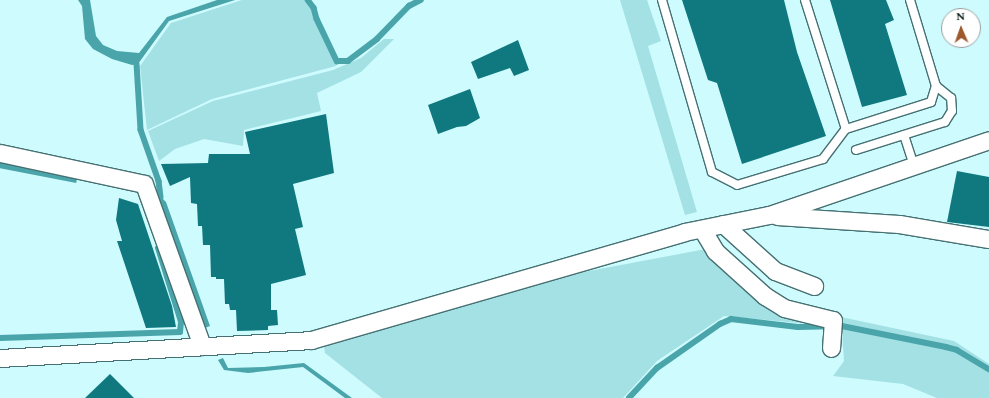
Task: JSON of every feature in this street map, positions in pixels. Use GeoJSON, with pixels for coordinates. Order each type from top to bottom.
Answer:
{"type":"FeatureCollection","features":[{"type":"Feature","properties":{"kind":"street"},"geometry":{"type":"LineString","coordinates":[[0,358],[101,354],[202,346],[311,340],[684,232],[769,215],[989,140]]}},
{"type":"Feature","properties":{"kind":"street"},"geometry":{"type":"LineString","coordinates":[[0,153],[144,184],[202,346]]}},
{"type":"Feature","properties":{"kind":"street"},"geometry":{"type":"LineString","coordinates":[[769,215],[899,224],[989,239]]}},
{"type":"Feature","properties":{"kind":"street"},"geometry":{"type":"LineString","coordinates":[[723,224],[775,271],[814,286]]}},
{"type":"Feature","properties":{"kind":"street"},"geometry":{"type":"LineString","coordinates":[[702,229],[716,251],[765,296],[784,308],[833,320],[831,348]]}},
{"type":"Feature","properties":{"kind":"lane"},"geometry":{"type":"LineString","coordinates":[[662,0],[712,172],[737,185],[823,160],[846,129],[931,102],[936,86],[910,0]]}},
{"type":"Feature","properties":{"kind":"lane"},"geometry":{"type":"LineString","coordinates":[[805,0],[846,129]]}},
{"type":"Feature","properties":{"kind":"lane"},"geometry":{"type":"LineString","coordinates":[[856,150],[945,122],[952,111],[951,98],[936,86]]}},
{"type":"Feature","properties":{"kind":"lane"},"geometry":{"type":"LineString","coordinates":[[904,135],[914,166]]}},
{"type":"Feature","properties":{"kind":"shaded area"},"geometry":{"type":"Polygon","coordinates":[[[78,0],[90,0],[96,36],[103,45],[117,51],[139,53],[167,17],[217,0],[235,0],[169,21],[138,64],[132,65],[112,59],[93,49],[85,39],[82,6],[78,0]]]}},
{"type":"Feature","properties":{"kind":"shaded area"},"geometry":{"type":"Polygon","coordinates":[[[242,0],[305,0],[313,8],[315,19],[336,66],[212,99],[147,130],[140,66],[171,23],[242,0]]]}},
{"type":"Feature","properties":{"kind":"shaded area"},"geometry":{"type":"Polygon","coordinates":[[[620,0],[647,0],[661,41],[648,46],[697,212],[685,215],[620,0]]]}},
{"type":"Feature","properties":{"kind":"shaded area"},"geometry":{"type":"Polygon","coordinates":[[[384,39],[394,39],[361,72],[317,93],[321,111],[244,130],[243,146],[204,139],[175,149],[159,161],[148,131],[213,101],[333,70],[361,58],[384,39]]]}},
{"type":"Feature","properties":{"kind":"shaded area"},"geometry":{"type":"Polygon","coordinates":[[[0,161],[78,176],[76,183],[0,168],[0,161]]]}},
{"type":"Feature","properties":{"kind":"shaded area"},"geometry":{"type":"Polygon","coordinates":[[[161,197],[166,202],[210,326],[205,328],[159,199],[161,197]]]}},
{"type":"Feature","properties":{"kind":"shaded area"},"geometry":{"type":"Polygon","coordinates":[[[706,249],[818,322],[798,323],[724,316],[657,361],[623,398],[382,398],[325,353],[324,347],[557,277],[706,249]]]}},
{"type":"Feature","properties":{"kind":"shaded area"},"geometry":{"type":"Polygon","coordinates":[[[841,317],[954,341],[989,364],[989,398],[937,398],[903,384],[833,376],[844,361],[841,317]]]}},
{"type":"Feature","properties":{"kind":"shaded area"},"geometry":{"type":"Polygon","coordinates":[[[223,358],[228,368],[264,367],[304,363],[352,398],[345,398],[303,367],[248,373],[224,370],[218,360],[223,358]]]}},
{"type":"Feature","properties":{"kind":"building"},"geometry":{"type":"Polygon","coordinates":[[[682,0],[784,0],[797,52],[826,136],[742,164],[717,83],[708,80],[682,0]]]}},
{"type":"Feature","properties":{"kind":"building"},"geometry":{"type":"Polygon","coordinates":[[[830,0],[886,0],[894,20],[885,24],[907,95],[862,107],[830,0]]]}},
{"type":"Feature","properties":{"kind":"building"},"geometry":{"type":"Polygon","coordinates":[[[518,40],[529,70],[514,76],[510,68],[478,79],[471,62],[518,40]]]}},
{"type":"Feature","properties":{"kind":"building"},"geometry":{"type":"Polygon","coordinates":[[[470,89],[480,118],[466,126],[457,127],[438,134],[428,105],[470,89]]]}},
{"type":"Feature","properties":{"kind":"building"},"geometry":{"type":"Polygon","coordinates":[[[326,114],[334,173],[293,184],[303,227],[295,229],[306,275],[271,284],[271,310],[277,310],[278,325],[268,326],[268,330],[237,331],[236,310],[230,310],[229,304],[225,304],[224,279],[216,279],[216,277],[211,277],[210,245],[203,245],[202,226],[198,226],[197,204],[191,203],[190,177],[170,186],[161,164],[208,163],[209,154],[250,154],[245,132],[326,114]]]}},
{"type":"Feature","properties":{"kind":"building"},"geometry":{"type":"Polygon","coordinates":[[[957,171],[989,177],[989,227],[947,222],[957,171]]]}},
{"type":"Feature","properties":{"kind":"building"},"geometry":{"type":"Polygon","coordinates":[[[119,198],[138,204],[172,306],[176,327],[146,328],[117,241],[122,241],[116,220],[119,198]]]}},
{"type":"Feature","properties":{"kind":"building"},"geometry":{"type":"Polygon","coordinates":[[[110,374],[134,398],[85,398],[110,374]]]}},
{"type":"Feature","properties":{"kind":"waterway"},"geometry":{"type":"LineString","coordinates":[[308,0],[314,8],[317,19],[337,61],[348,61],[377,39],[409,6],[421,0]]}},
{"type":"Feature","properties":{"kind":"waterway"},"geometry":{"type":"LineString","coordinates":[[137,64],[141,130],[159,181],[161,197]]}},
{"type":"Feature","properties":{"kind":"waterway"},"geometry":{"type":"LineString","coordinates":[[0,338],[180,332],[181,322],[158,248]]}},
{"type":"Feature","properties":{"kind":"waterway"},"geometry":{"type":"LineString","coordinates":[[629,398],[657,368],[720,324],[731,319],[798,327],[842,326],[957,350],[989,369]]}}]}
